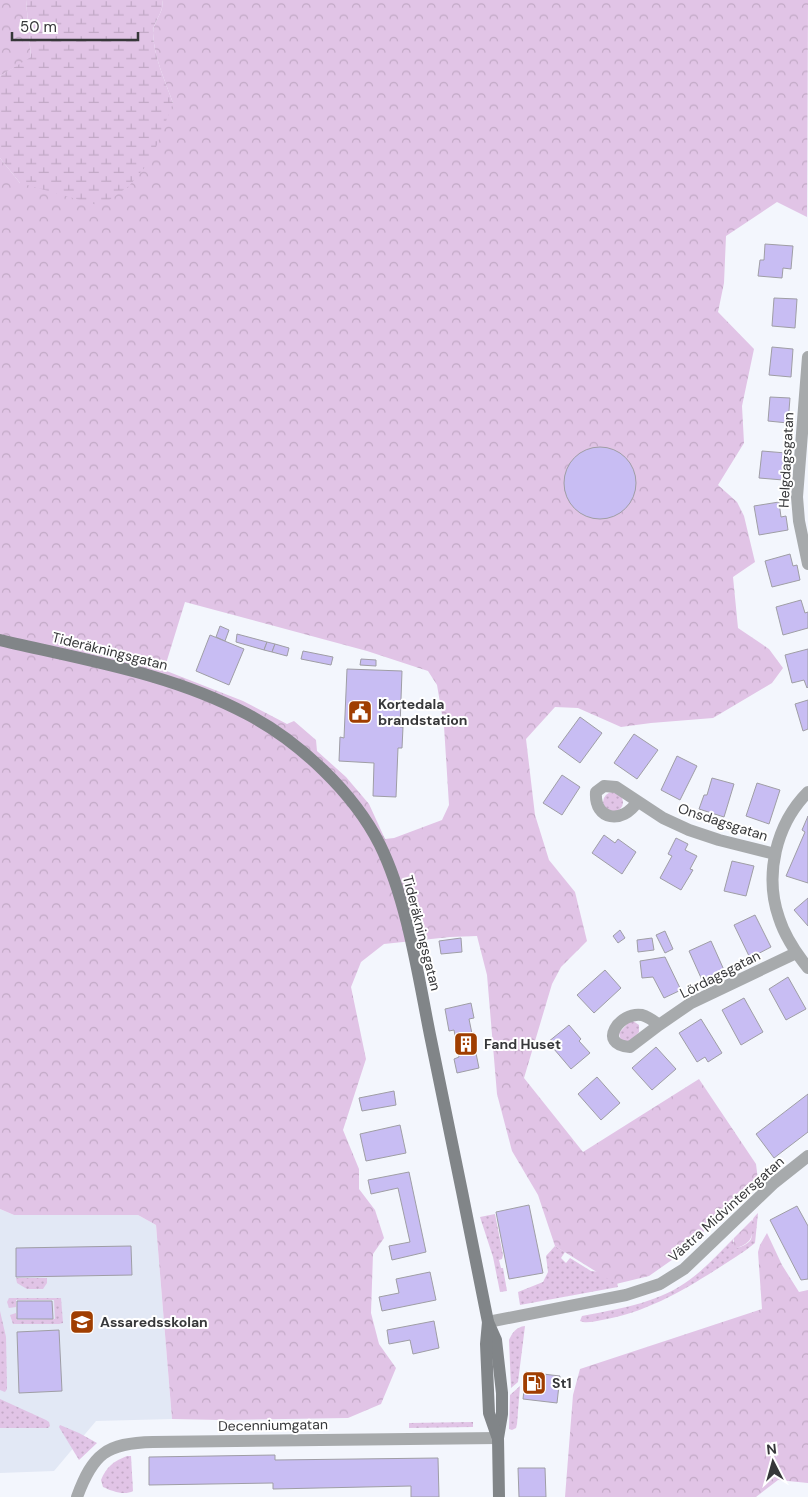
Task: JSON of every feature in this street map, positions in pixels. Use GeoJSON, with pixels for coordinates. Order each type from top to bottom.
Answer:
{"type":"FeatureCollection","features":[{"type":"Feature","properties":{"kind":"street","name":"Helgdagsgatan"},"geometry":{"type":"LineString","coordinates":[[808,357],[797,497],[799,522],[808,564]]}},
{"type":"Feature","properties":{"kind":"street","name":"Tideräkningsgatan"},"geometry":{"type":"LineString","coordinates":[[0,640],[82,658],[173,682],[210,695],[250,715],[291,742],[332,778],[355,804],[374,835],[386,859],[404,913],[488,1322],[496,1340],[502,1393],[502,1414],[498,1438],[499,1497]]}},
{"type":"Feature","properties":{"kind":"street"},"geometry":{"type":"LineString","coordinates":[[808,792],[789,816],[780,837],[775,854],[773,876],[775,905],[786,935],[796,953],[808,968]]}},
{"type":"Feature","properties":{"kind":"street","name":"Onsdagsgatan"},"geometry":{"type":"LineString","coordinates":[[637,802],[688,830],[775,854]]}},
{"type":"Feature","properties":{"kind":"street","name":"Lördagsgatan"},"geometry":{"type":"LineString","coordinates":[[659,1025],[691,1004],[796,953]]}},
{"type":"Feature","properties":{"kind":"street","name":"Västra Midvintersgatan"},"geometry":{"type":"LineString","coordinates":[[488,1322],[626,1295],[660,1284],[684,1269],[774,1183],[808,1156]]}},
{"type":"Feature","properties":{"kind":"street","name":"Decenniumgatan"},"geometry":{"type":"LineString","coordinates":[[76,1497],[85,1474],[98,1459],[110,1449],[127,1444],[153,1442],[498,1438]]}},
{"type":"Feature","properties":{"kind":"shaded area","name":"Assaredsskolan"},"geometry":{"type":"Polygon","coordinates":[[[0,1209],[14,1215],[138,1215],[156,1225],[172,1419],[96,1421],[54,1471],[0,1473],[0,1209]]]}},
{"type":"Feature","properties":{"kind":"green space"},"geometry":{"type":"Polygon","coordinates":[[[0,0],[26,0],[31,58],[0,76],[0,0]]]}},
{"type":"Feature","properties":{"kind":"green space"},"geometry":{"type":"Polygon","coordinates":[[[26,0],[162,0],[162,9],[153,33],[160,69],[173,103],[151,160],[129,186],[101,206],[20,183],[0,158],[0,76],[31,57],[26,0]]]}},
{"type":"Feature","properties":{"kind":"green space"},"geometry":{"type":"Polygon","coordinates":[[[162,0],[808,0],[807,217],[777,202],[726,236],[724,283],[718,312],[754,349],[742,406],[744,443],[718,485],[737,502],[744,516],[755,562],[733,577],[738,628],[769,649],[783,668],[772,683],[713,718],[621,727],[578,708],[555,707],[526,739],[535,815],[549,860],[575,892],[587,941],[561,967],[552,984],[524,1078],[583,1152],[699,1079],[756,1164],[758,1180],[679,1255],[649,1276],[616,1284],[555,1246],[538,1195],[512,1151],[497,1094],[487,975],[477,936],[384,944],[361,962],[351,987],[366,1059],[343,1130],[359,1169],[359,1189],[375,1210],[384,1238],[373,1254],[371,1313],[379,1344],[396,1368],[381,1404],[348,1418],[172,1419],[156,1225],[138,1215],[14,1215],[0,1209],[0,158],[20,183],[173,103],[160,69],[153,33],[162,0]],[[185,602],[164,670],[243,701],[287,724],[294,721],[316,740],[317,751],[346,777],[369,804],[385,839],[394,838],[442,820],[449,805],[444,726],[437,685],[428,671],[367,651],[185,602]]]}},
{"type":"Feature","properties":{"kind":"green space"},"geometry":{"type":"Polygon","coordinates":[[[613,792],[620,795],[623,802],[620,809],[613,812],[606,809],[603,802],[606,795],[613,792]]]}},
{"type":"Feature","properties":{"kind":"green space"},"geometry":{"type":"Polygon","coordinates":[[[633,1021],[639,1025],[639,1032],[630,1042],[621,1041],[619,1033],[629,1022],[633,1021]]]}},
{"type":"Feature","properties":{"kind":"green space"},"geometry":{"type":"Polygon","coordinates":[[[758,1213],[755,1243],[703,1278],[662,1300],[633,1312],[594,1322],[580,1321],[582,1316],[648,1301],[685,1283],[704,1268],[734,1238],[733,1241],[737,1248],[749,1242],[752,1236],[753,1219],[758,1213]]]}},
{"type":"Feature","properties":{"kind":"green space"},"geometry":{"type":"Polygon","coordinates":[[[495,1214],[503,1255],[502,1259],[499,1260],[501,1268],[503,1268],[507,1291],[500,1292],[493,1257],[480,1217],[495,1214]]]}},
{"type":"Feature","properties":{"kind":"green space"},"geometry":{"type":"Polygon","coordinates":[[[752,1220],[751,1238],[737,1248],[734,1246],[734,1238],[752,1220]]]}},
{"type":"Feature","properties":{"kind":"green space"},"geometry":{"type":"Polygon","coordinates":[[[767,1233],[782,1265],[799,1292],[808,1290],[808,1483],[778,1480],[756,1497],[565,1497],[573,1395],[580,1369],[762,1309],[758,1252],[767,1233]]]}},
{"type":"Feature","properties":{"kind":"green space"},"geometry":{"type":"Polygon","coordinates":[[[555,1246],[565,1252],[561,1258],[566,1263],[570,1258],[591,1271],[615,1273],[618,1287],[520,1305],[518,1292],[543,1282],[548,1272],[546,1256],[555,1246]]]}},
{"type":"Feature","properties":{"kind":"green space"},"geometry":{"type":"Polygon","coordinates":[[[16,1278],[47,1278],[47,1283],[43,1289],[27,1289],[17,1283],[16,1278]]]}},
{"type":"Feature","properties":{"kind":"green space"},"geometry":{"type":"Polygon","coordinates":[[[9,1298],[61,1298],[63,1323],[13,1324],[10,1315],[16,1313],[17,1320],[55,1319],[54,1300],[16,1300],[16,1307],[9,1308],[7,1302],[9,1298]]]}},
{"type":"Feature","properties":{"kind":"green space"},"geometry":{"type":"Polygon","coordinates":[[[0,1311],[6,1337],[7,1389],[5,1392],[0,1390],[0,1311]]]}},
{"type":"Feature","properties":{"kind":"green space"},"geometry":{"type":"Polygon","coordinates":[[[525,1326],[518,1382],[511,1388],[509,1340],[515,1331],[525,1326]]]}},
{"type":"Feature","properties":{"kind":"green space"},"geometry":{"type":"Polygon","coordinates":[[[520,1386],[517,1424],[516,1428],[512,1430],[509,1429],[510,1395],[520,1386]]]}},
{"type":"Feature","properties":{"kind":"green space"},"geometry":{"type":"Polygon","coordinates":[[[0,1399],[46,1420],[50,1426],[48,1428],[0,1428],[0,1399]]]}},
{"type":"Feature","properties":{"kind":"green space"},"geometry":{"type":"Polygon","coordinates":[[[473,1422],[473,1427],[409,1428],[409,1423],[473,1422]]]}},
{"type":"Feature","properties":{"kind":"green space"},"geometry":{"type":"Polygon","coordinates":[[[60,1425],[97,1443],[79,1460],[59,1427],[60,1425]]]}},
{"type":"Feature","properties":{"kind":"green space"},"geometry":{"type":"Polygon","coordinates":[[[131,1456],[133,1491],[122,1493],[103,1487],[101,1480],[108,1468],[114,1462],[131,1456]]]}},
{"type":"Feature","properties":{"kind":"building"},"geometry":{"type":"Polygon","coordinates":[[[765,244],[793,246],[791,269],[783,268],[782,278],[758,276],[760,260],[764,260],[765,244]]]}},
{"type":"Feature","properties":{"kind":"building"},"geometry":{"type":"Polygon","coordinates":[[[774,298],[797,299],[795,328],[772,326],[774,298]]]}},
{"type":"Feature","properties":{"kind":"building"},"geometry":{"type":"Polygon","coordinates":[[[772,347],[793,349],[791,377],[769,375],[772,347]]]}},
{"type":"Feature","properties":{"kind":"building"},"geometry":{"type":"Polygon","coordinates":[[[770,397],[790,398],[788,423],[768,421],[770,397]]]}},
{"type":"Feature","properties":{"kind":"building"},"geometry":{"type":"Polygon","coordinates":[[[600,447],[620,453],[630,463],[636,483],[630,503],[620,513],[600,519],[580,513],[570,503],[564,483],[570,463],[580,453],[600,447]]]}},
{"type":"Feature","properties":{"kind":"building"},"geometry":{"type":"Polygon","coordinates":[[[762,451],[786,453],[783,480],[759,478],[762,451]]]}},
{"type":"Feature","properties":{"kind":"building"},"geometry":{"type":"Polygon","coordinates":[[[779,502],[781,517],[786,516],[788,530],[759,535],[754,506],[779,502]]]}},
{"type":"Feature","properties":{"kind":"building"},"geometry":{"type":"Polygon","coordinates":[[[790,554],[793,566],[797,565],[800,580],[772,587],[765,561],[790,554]]]}},
{"type":"Feature","properties":{"kind":"building"},"geometry":{"type":"Polygon","coordinates":[[[801,600],[805,613],[808,612],[808,628],[783,635],[776,607],[801,600]]]}},
{"type":"Feature","properties":{"kind":"building"},"geometry":{"type":"Polygon","coordinates":[[[220,626],[229,630],[225,641],[216,637],[220,626]]]}},
{"type":"Feature","properties":{"kind":"building"},"geometry":{"type":"Polygon","coordinates":[[[237,634],[267,642],[264,650],[236,642],[237,634]]]}},
{"type":"Feature","properties":{"kind":"building"},"geometry":{"type":"Polygon","coordinates":[[[210,635],[244,649],[229,685],[196,671],[210,635]]]}},
{"type":"Feature","properties":{"kind":"building"},"geometry":{"type":"Polygon","coordinates":[[[267,642],[275,644],[272,652],[264,650],[267,642]]]}},
{"type":"Feature","properties":{"kind":"building"},"geometry":{"type":"Polygon","coordinates":[[[275,644],[289,648],[287,656],[272,652],[275,644]]]}},
{"type":"Feature","properties":{"kind":"building"},"geometry":{"type":"Polygon","coordinates":[[[808,649],[807,688],[804,680],[792,683],[785,655],[808,649]]]}},
{"type":"Feature","properties":{"kind":"building"},"geometry":{"type":"Polygon","coordinates":[[[303,651],[333,657],[331,665],[301,659],[303,651]]]}},
{"type":"Feature","properties":{"kind":"building"},"geometry":{"type":"Polygon","coordinates":[[[361,659],[376,660],[376,666],[360,665],[361,659]]]}},
{"type":"Feature","properties":{"kind":"building"},"geometry":{"type":"Polygon","coordinates":[[[347,669],[402,671],[400,727],[403,727],[402,748],[398,748],[396,797],[373,796],[374,763],[339,761],[340,737],[344,738],[347,669]]]}},
{"type":"Feature","properties":{"kind":"building"},"geometry":{"type":"Polygon","coordinates":[[[808,700],[808,729],[803,731],[795,704],[808,700]]]}},
{"type":"Feature","properties":{"kind":"building"},"geometry":{"type":"Polygon","coordinates":[[[580,717],[602,733],[580,763],[558,747],[580,717]]]}},
{"type":"Feature","properties":{"kind":"building"},"geometry":{"type":"Polygon","coordinates":[[[634,734],[658,750],[637,779],[614,763],[634,734]]]}},
{"type":"Feature","properties":{"kind":"building"},"geometry":{"type":"Polygon","coordinates":[[[677,756],[697,766],[680,800],[661,790],[677,756]]]}},
{"type":"Feature","properties":{"kind":"building"},"geometry":{"type":"Polygon","coordinates":[[[562,775],[580,787],[562,815],[543,803],[562,775]]]}},
{"type":"Feature","properties":{"kind":"building"},"geometry":{"type":"Polygon","coordinates":[[[712,778],[734,784],[724,817],[699,809],[704,795],[707,795],[712,778]]]}},
{"type":"Feature","properties":{"kind":"building"},"geometry":{"type":"Polygon","coordinates":[[[757,783],[780,790],[769,824],[746,816],[757,783]]]}},
{"type":"Feature","properties":{"kind":"building"},"geometry":{"type":"Polygon","coordinates":[[[808,816],[808,883],[786,876],[805,832],[802,830],[808,816]]]}},
{"type":"Feature","properties":{"kind":"building"},"geometry":{"type":"Polygon","coordinates":[[[604,835],[615,843],[618,839],[636,852],[622,874],[592,853],[604,835]]]}},
{"type":"Feature","properties":{"kind":"building"},"geometry":{"type":"Polygon","coordinates":[[[676,838],[688,844],[685,850],[697,856],[690,869],[693,870],[681,890],[660,878],[672,856],[668,854],[676,838]]]}},
{"type":"Feature","properties":{"kind":"building"},"geometry":{"type":"Polygon","coordinates":[[[732,861],[754,866],[746,896],[724,891],[732,861]]]}},
{"type":"Feature","properties":{"kind":"building"},"geometry":{"type":"Polygon","coordinates":[[[808,898],[808,926],[794,910],[808,898]]]}},
{"type":"Feature","properties":{"kind":"building"},"geometry":{"type":"Polygon","coordinates":[[[755,915],[771,947],[750,958],[734,925],[755,915]]]}},
{"type":"Feature","properties":{"kind":"building"},"geometry":{"type":"Polygon","coordinates":[[[620,930],[625,938],[618,943],[613,936],[620,930]]]}},
{"type":"Feature","properties":{"kind":"building"},"geometry":{"type":"Polygon","coordinates":[[[665,931],[673,949],[665,953],[656,935],[665,931]]]}},
{"type":"Feature","properties":{"kind":"building"},"geometry":{"type":"Polygon","coordinates":[[[461,938],[462,952],[441,954],[439,941],[461,938]]]}},
{"type":"Feature","properties":{"kind":"building"},"geometry":{"type":"Polygon","coordinates":[[[652,938],[654,950],[638,952],[637,940],[652,938]]]}},
{"type":"Feature","properties":{"kind":"building"},"geometry":{"type":"Polygon","coordinates":[[[711,941],[724,970],[702,980],[689,951],[711,941]]]}},
{"type":"Feature","properties":{"kind":"building"},"geometry":{"type":"Polygon","coordinates":[[[665,957],[681,990],[664,998],[653,977],[642,978],[640,961],[665,957]]]}},
{"type":"Feature","properties":{"kind":"building"},"geometry":{"type":"Polygon","coordinates":[[[605,970],[621,988],[594,1013],[577,995],[605,970]]]}},
{"type":"Feature","properties":{"kind":"building"},"geometry":{"type":"Polygon","coordinates":[[[788,977],[806,1009],[786,1020],[769,989],[788,977]]]}},
{"type":"Feature","properties":{"kind":"building"},"geometry":{"type":"Polygon","coordinates":[[[744,998],[763,1032],[741,1045],[722,1010],[744,998]]]}},
{"type":"Feature","properties":{"kind":"building","name":"Fand Huset"},"geometry":{"type":"Polygon","coordinates":[[[471,1003],[474,1018],[469,1019],[479,1068],[457,1073],[454,1059],[459,1057],[454,1030],[449,1031],[445,1009],[471,1003]]]}},
{"type":"Feature","properties":{"kind":"building"},"geometry":{"type":"Polygon","coordinates":[[[701,1019],[722,1053],[708,1062],[705,1057],[697,1062],[679,1033],[701,1019]]]}},
{"type":"Feature","properties":{"kind":"building"},"geometry":{"type":"Polygon","coordinates":[[[569,1025],[581,1039],[579,1041],[590,1053],[571,1069],[548,1042],[569,1025]]]}},
{"type":"Feature","properties":{"kind":"building"},"geometry":{"type":"Polygon","coordinates":[[[656,1047],[676,1069],[652,1090],[632,1068],[656,1047]]]}},
{"type":"Feature","properties":{"kind":"building"},"geometry":{"type":"Polygon","coordinates":[[[597,1077],[620,1103],[601,1120],[578,1094],[597,1077]]]}},
{"type":"Feature","properties":{"kind":"building"},"geometry":{"type":"Polygon","coordinates":[[[394,1091],[396,1105],[362,1111],[359,1098],[394,1091]]]}},
{"type":"Feature","properties":{"kind":"building"},"geometry":{"type":"Polygon","coordinates":[[[808,1094],[808,1132],[774,1158],[756,1134],[808,1094]]]}},
{"type":"Feature","properties":{"kind":"building"},"geometry":{"type":"Polygon","coordinates":[[[400,1125],[406,1153],[366,1161],[360,1134],[400,1125]]]}},
{"type":"Feature","properties":{"kind":"building"},"geometry":{"type":"Polygon","coordinates":[[[409,1172],[426,1252],[392,1260],[389,1246],[410,1242],[398,1188],[371,1194],[368,1180],[409,1172]]]}},
{"type":"Feature","properties":{"kind":"building"},"geometry":{"type":"Polygon","coordinates":[[[529,1205],[543,1273],[509,1279],[496,1212],[529,1205]]]}},
{"type":"Feature","properties":{"kind":"building"},"geometry":{"type":"Polygon","coordinates":[[[797,1206],[808,1226],[808,1279],[801,1280],[770,1220],[797,1206]]]}},
{"type":"Feature","properties":{"kind":"building"},"geometry":{"type":"Polygon","coordinates":[[[131,1246],[132,1275],[16,1277],[16,1248],[131,1246]]]}},
{"type":"Feature","properties":{"kind":"building"},"geometry":{"type":"Polygon","coordinates":[[[430,1272],[436,1300],[382,1311],[379,1297],[399,1293],[396,1279],[430,1272]]]}},
{"type":"Feature","properties":{"kind":"building"},"geometry":{"type":"Polygon","coordinates":[[[17,1301],[52,1301],[53,1319],[17,1319],[17,1301]]]}},
{"type":"Feature","properties":{"kind":"building"},"geometry":{"type":"Polygon","coordinates":[[[434,1321],[439,1348],[413,1354],[410,1340],[389,1344],[387,1330],[434,1321]]]}},
{"type":"Feature","properties":{"kind":"building"},"geometry":{"type":"Polygon","coordinates":[[[59,1330],[62,1391],[19,1393],[17,1332],[59,1330]]]}},
{"type":"Feature","properties":{"kind":"building"},"geometry":{"type":"Polygon","coordinates":[[[526,1372],[560,1376],[557,1403],[523,1399],[526,1372]]]}},
{"type":"Feature","properties":{"kind":"building"},"geometry":{"type":"Polygon","coordinates":[[[275,1455],[275,1460],[438,1458],[439,1497],[411,1497],[411,1486],[273,1489],[273,1483],[149,1485],[149,1457],[275,1455]]]}},
{"type":"Feature","properties":{"kind":"building"},"geometry":{"type":"Polygon","coordinates":[[[518,1468],[545,1468],[546,1497],[519,1497],[518,1468]]]}},
{"type":"Feature","properties":{"kind":"place","name":"Kortedala brandstation"},"geometry":{"type":"Point","coordinates":[360,712]}},
{"type":"Feature","properties":{"kind":"place","name":"Fand Huset"},"geometry":{"type":"Point","coordinates":[466,1044]}},
{"type":"Feature","properties":{"kind":"place","name":"Assaredsskolan"},"geometry":{"type":"Point","coordinates":[82,1322]}},
{"type":"Feature","properties":{"kind":"place","name":"St1"},"geometry":{"type":"Point","coordinates":[534,1383]}}]}
